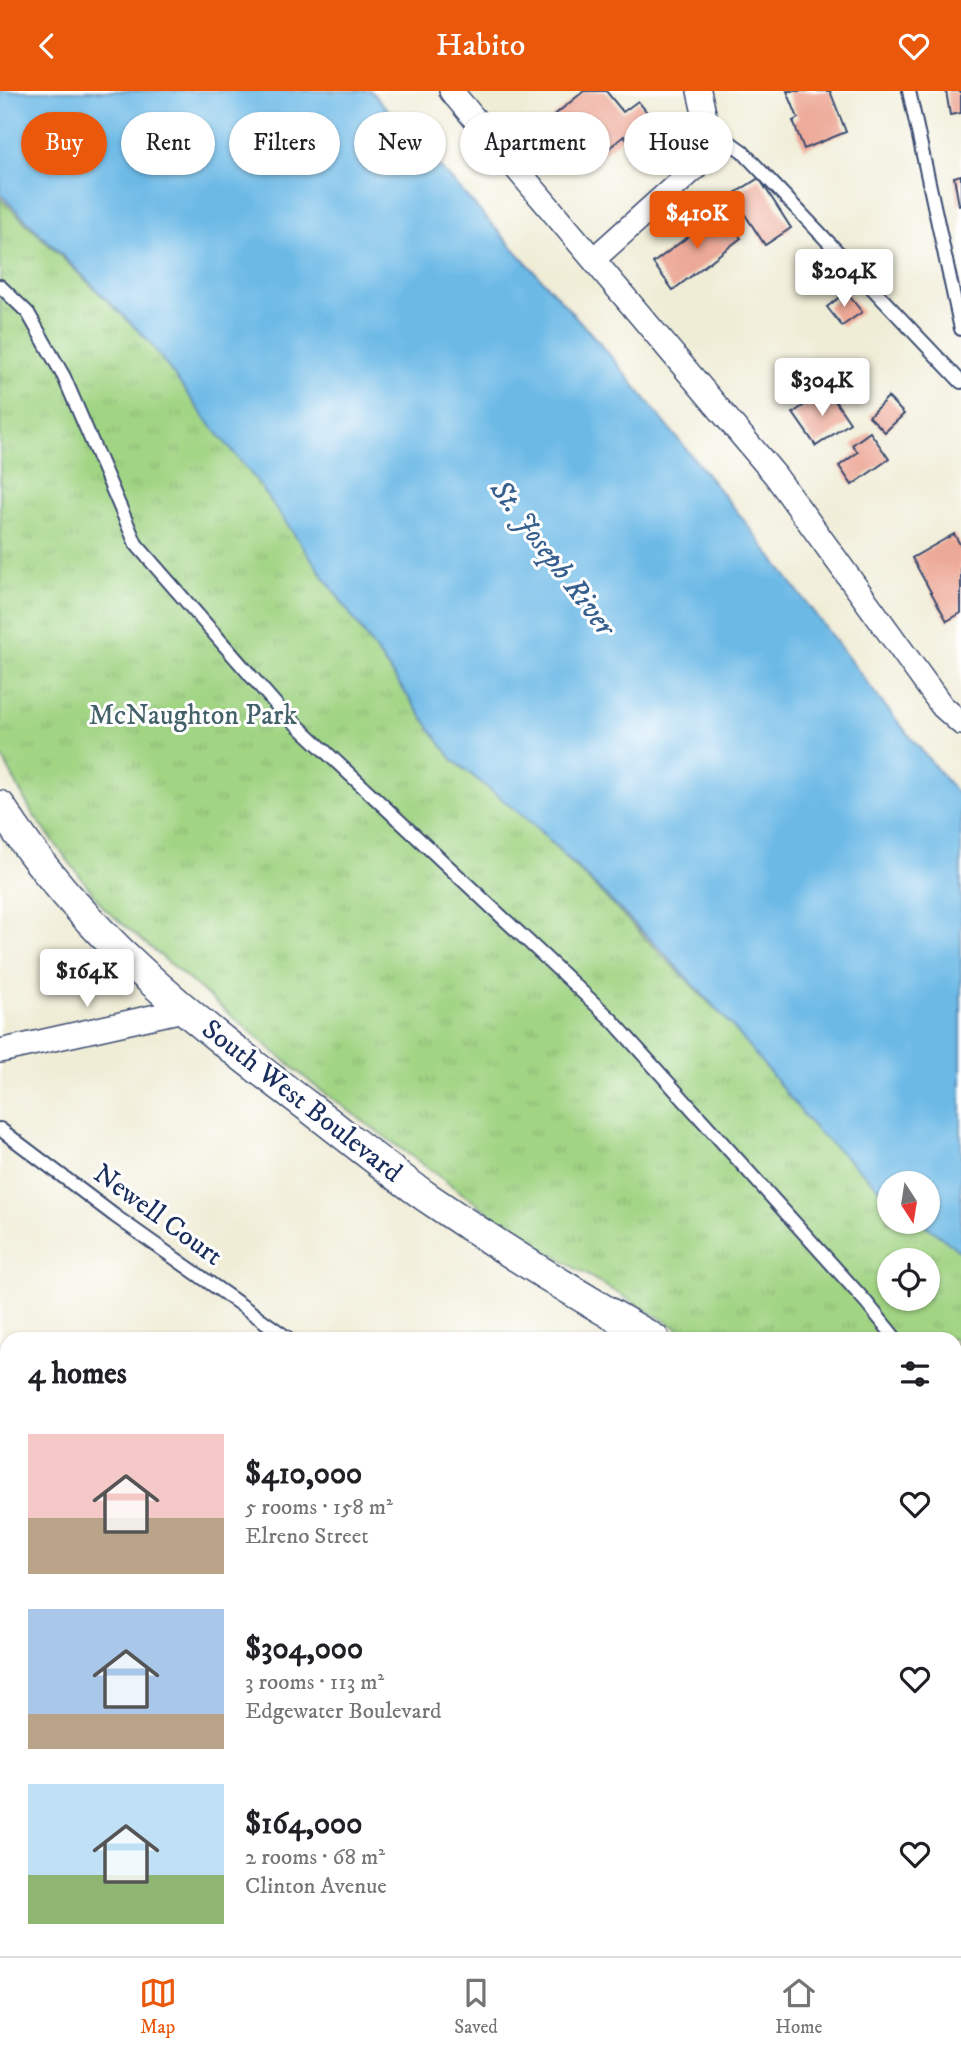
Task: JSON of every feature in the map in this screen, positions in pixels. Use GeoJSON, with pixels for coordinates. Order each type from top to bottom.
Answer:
{"type":"FeatureCollection","features":[{"type":"Feature","properties":{"kind":"street"},"geometry":{"type":"LineString","coordinates":[[452,91],[775,475],[943,706],[961,723]]}},
{"type":"Feature","properties":{"kind":"street"},"geometry":{"type":"LineString","coordinates":[[699,91],[704,112]]}},
{"type":"Feature","properties":{"kind":"street"},"geometry":{"type":"LineString","coordinates":[[595,258],[686,175]]}},
{"type":"Feature","properties":{"kind":"street","name":"South West Boulevard"},"geometry":{"type":"LineString","coordinates":[[0,806],[71,903],[183,1010],[427,1197],[578,1295],[641,1332]]}},
{"type":"Feature","properties":{"kind":"street"},"geometry":{"type":"LineString","coordinates":[[0,1051],[183,1010]]}},
{"type":"Feature","properties":{"kind":"lane"},"geometry":{"type":"LineString","coordinates":[[909,91],[961,329]]}},
{"type":"Feature","properties":{"kind":"lane"},"geometry":{"type":"LineString","coordinates":[[733,145],[961,382]]}},
{"type":"Feature","properties":{"kind":"lane"},"geometry":{"type":"LineString","coordinates":[[0,286],[28,313],[64,377],[136,544],[279,708],[612,1020],[866,1302],[890,1332]]}},
{"type":"Feature","properties":{"kind":"lane","name":"Newell Court"},"geometry":{"type":"LineString","coordinates":[[0,1129],[115,1216],[279,1332]]}},
{"type":"Feature","properties":{"kind":"green space","name":"McNaughton Park"},"geometry":{"type":"Polygon","coordinates":[[[0,198],[148,340],[254,477],[452,759],[533,824],[733,1027],[877,1183],[877,1234],[938,1234],[961,1251],[961,1332],[685,1332],[524,1238],[315,1086],[105,909],[32,813],[0,753],[0,198]]]}},
{"type":"Feature","properties":{"kind":"water","name":"St. Joseph River"},"geometry":{"type":"Polygon","coordinates":[[[0,91],[371,91],[390,112],[354,112],[354,175],[446,174],[604,348],[743,519],[884,705],[961,798],[961,1252],[937,1234],[940,1234],[940,1171],[877,1171],[877,1186],[816,1130],[733,1027],[663,952],[533,824],[452,759],[254,477],[208,422],[148,340],[0,194],[0,91]]]}},
{"type":"Feature","properties":{"kind":"building"},"geometry":{"type":"Polygon","coordinates":[[[584,91],[606,91],[623,112],[638,101],[647,112],[624,112],[624,136],[610,148],[610,112],[558,112],[584,91]]]}},
{"type":"Feature","properties":{"kind":"building"},"geometry":{"type":"Polygon","coordinates":[[[787,91],[830,91],[846,132],[804,149],[793,121],[798,118],[787,91]]]}},
{"type":"Feature","properties":{"kind":"building"},"geometry":{"type":"Polygon","coordinates":[[[946,91],[961,91],[961,113],[950,115],[946,91]]]}},
{"type":"Feature","properties":{"kind":"building"},"geometry":{"type":"Polygon","coordinates":[[[961,175],[961,204],[959,205],[954,177],[961,175]]]}},
{"type":"Feature","properties":{"kind":"building"},"geometry":{"type":"Polygon","coordinates":[[[759,178],[791,228],[765,245],[732,195],[759,178]]]}},
{"type":"Feature","properties":{"kind":"building"},"geometry":{"type":"Polygon","coordinates":[[[721,212],[741,238],[673,290],[653,263],[721,212]]]}},
{"type":"Feature","properties":{"kind":"building"},"geometry":{"type":"Polygon","coordinates":[[[846,292],[862,312],[842,326],[827,307],[846,292]]]}},
{"type":"Feature","properties":{"kind":"building"},"geometry":{"type":"Polygon","coordinates":[[[827,389],[850,423],[816,446],[793,413],[827,389]]]}},
{"type":"Feature","properties":{"kind":"building"},"geometry":{"type":"Polygon","coordinates":[[[888,397],[904,414],[885,432],[869,416],[888,397]]]}},
{"type":"Feature","properties":{"kind":"building"},"geometry":{"type":"Polygon","coordinates":[[[870,432],[889,459],[852,485],[839,466],[858,452],[852,445],[870,432]]]}},
{"type":"Feature","properties":{"kind":"building"},"geometry":{"type":"Polygon","coordinates":[[[954,534],[961,546],[961,613],[947,621],[912,558],[954,534]]]}}]}
